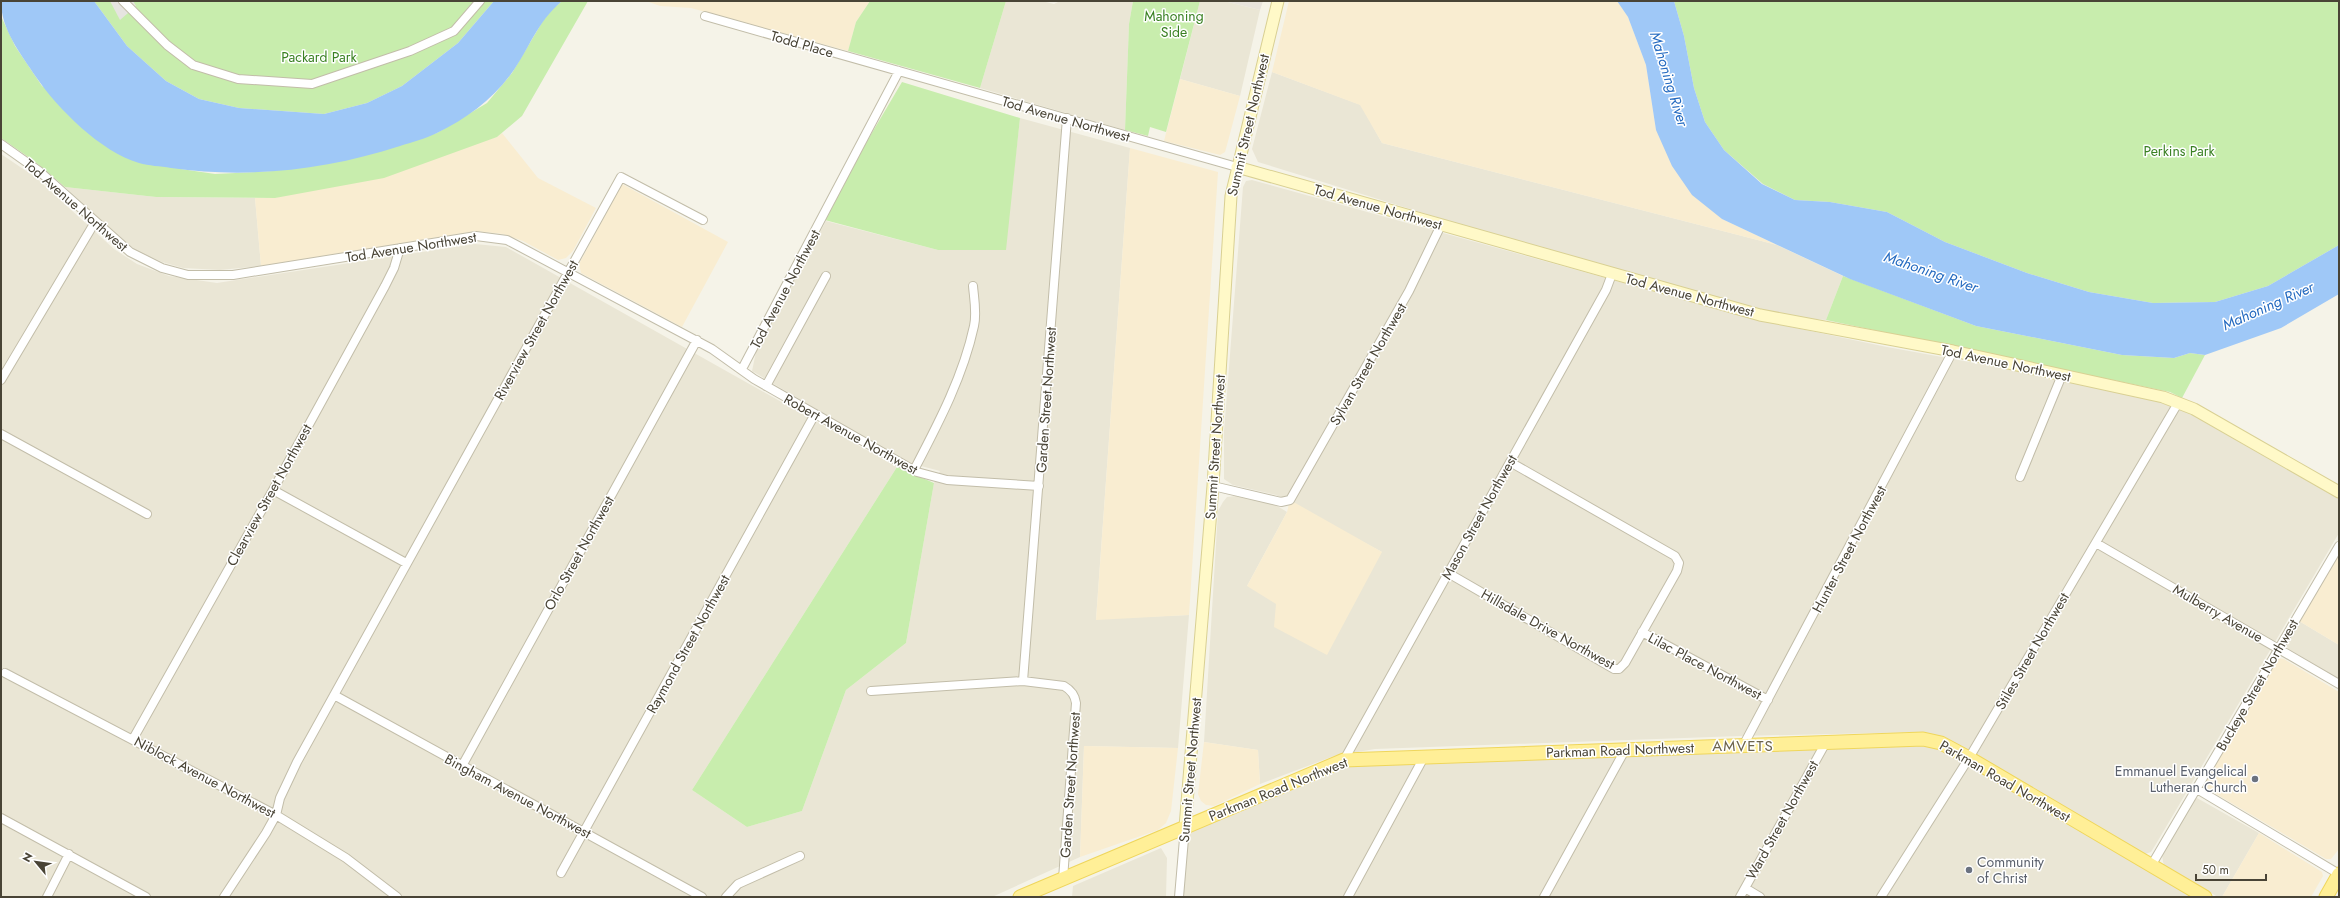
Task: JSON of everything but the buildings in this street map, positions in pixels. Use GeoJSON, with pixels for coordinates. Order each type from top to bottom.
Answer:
{"type":"FeatureCollection","features":[{"type":"Feature","properties":{"kind":"main road","name":"Summit Street Northwest"},"geometry":{"type":"LineString","coordinates":[[1185,827],[1212,486],[1230,213],[1237,168],[1278,1]]}},
{"type":"Feature","properties":{"kind":"main road","name":"Tod Avenue Northwest"},"geometry":{"type":"LineString","coordinates":[[1237,168],[1760,315],[1953,351],[2163,397],[2194,409],[2339,492]]}},
{"type":"Feature","properties":{"kind":"main road","name":"Parkman Road Northwest"},"geometry":{"type":"LineString","coordinates":[[1020,897],[1344,760],[1923,740],[1941,743],[1969,758],[2205,897]]}},
{"type":"Feature","properties":{"kind":"main road"},"geometry":{"type":"LineString","coordinates":[[2326,897],[2339,874]]}},
{"type":"Feature","properties":{"kind":"street"},"geometry":{"type":"LineString","coordinates":[[123,1],[167,45],[193,65],[238,79],[312,84],[410,51],[454,31],[480,1]]}},
{"type":"Feature","properties":{"kind":"street","name":"Todd Place"},"geometry":{"type":"LineString","coordinates":[[705,16],[899,71]]}},
{"type":"Feature","properties":{"kind":"street","name":"Tod Avenue Northwest"},"geometry":{"type":"LineString","coordinates":[[1,144],[39,171],[120,244],[149,262],[175,272],[201,276],[234,275],[476,236],[492,237],[516,243],[697,340],[742,369],[899,71],[1237,168]]}},
{"type":"Feature","properties":{"kind":"street","name":"Garden Street Northwest"},"geometry":{"type":"LineString","coordinates":[[1063,879],[1076,703],[1072,692],[1064,686],[1023,681],[1067,118]]}},
{"type":"Feature","properties":{"kind":"street","name":"Riverview Street Northwest"},"geometry":{"type":"LineString","coordinates":[[334,695],[621,177],[703,220]]}},
{"type":"Feature","properties":{"kind":"street"},"geometry":{"type":"LineString","coordinates":[[1,380],[95,222]]}},
{"type":"Feature","properties":{"kind":"street","name":"Sylvan Street Northwest"},"geometry":{"type":"LineString","coordinates":[[1212,486],[1281,502],[1290,500],[1409,291],[1441,225]]}},
{"type":"Feature","properties":{"kind":"street","name":"Clearview Street Northwest"},"geometry":{"type":"LineString","coordinates":[[133,739],[273,490],[385,286],[394,268],[400,248]]}},
{"type":"Feature","properties":{"kind":"street","name":"Mason Street Northwest"},"geometry":{"type":"LineString","coordinates":[[1344,760],[1606,290],[1612,274]]}},
{"type":"Feature","properties":{"kind":"street"},"geometry":{"type":"LineString","coordinates":[[766,386],[826,276]]}},
{"type":"Feature","properties":{"kind":"street"},"geometry":{"type":"LineString","coordinates":[[914,470],[944,411],[960,374],[975,324],[973,286]]}},
{"type":"Feature","properties":{"kind":"street","name":"Orlo Street Northwest"},"geometry":{"type":"LineString","coordinates":[[462,766],[697,340]]}},
{"type":"Feature","properties":{"kind":"street","name":"Hunter Street Northwest"},"geometry":{"type":"LineString","coordinates":[[1743,746],[1953,351]]}},
{"type":"Feature","properties":{"kind":"street","name":"Robert Avenue Northwest"},"geometry":{"type":"LineString","coordinates":[[742,369],[766,386],[914,470],[947,480],[1039,486]]}},
{"type":"Feature","properties":{"kind":"street"},"geometry":{"type":"LineString","coordinates":[[2020,478],[2062,375]]}},
{"type":"Feature","properties":{"kind":"street","name":"Stiles Street Northwest"},"geometry":{"type":"LineString","coordinates":[[1882,897],[1969,758],[2178,403]]}},
{"type":"Feature","properties":{"kind":"street","name":"Raymond Street Northwest"},"geometry":{"type":"LineString","coordinates":[[561,873],[815,414]]}},
{"type":"Feature","properties":{"kind":"street"},"geometry":{"type":"LineString","coordinates":[[1,434],[147,514]]}},
{"type":"Feature","properties":{"kind":"street","name":"Hillsdale Drive Northwest"},"geometry":{"type":"LineString","coordinates":[[1448,573],[1614,669],[1619,669],[1625,663],[1677,571],[1679,563],[1678,558],[1510,462]]}},
{"type":"Feature","properties":{"kind":"street"},"geometry":{"type":"LineString","coordinates":[[273,490],[406,563]]}},
{"type":"Feature","properties":{"kind":"street","name":"Mulberry Avenue"},"geometry":{"type":"LineString","coordinates":[[2096,542],[2339,684]]}},
{"type":"Feature","properties":{"kind":"street","name":"Buckeye Street Northwest"},"geometry":{"type":"LineString","coordinates":[[2151,866],[2339,546]]}},
{"type":"Feature","properties":{"kind":"street","name":"Lilac Place Northwest"},"geometry":{"type":"LineString","coordinates":[[1642,632],[1768,700]]}},
{"type":"Feature","properties":{"kind":"street","name":"Niblock Avenue Northwest"},"geometry":{"type":"LineString","coordinates":[[4,673],[276,815],[346,858],[397,897]]}},
{"type":"Feature","properties":{"kind":"street"},"geometry":{"type":"LineString","coordinates":[[871,691],[1023,681]]}},
{"type":"Feature","properties":{"kind":"street"},"geometry":{"type":"LineString","coordinates":[[224,897],[276,815],[288,779],[334,695]]}},
{"type":"Feature","properties":{"kind":"street","name":"Bingham Avenue Northwest"},"geometry":{"type":"LineString","coordinates":[[334,695],[702,897]]}},
{"type":"Feature","properties":{"kind":"street","name":"Ward Street Northwest"},"geometry":{"type":"LineString","coordinates":[[1740,897],[1825,744]]}},
{"type":"Feature","properties":{"kind":"street"},"geometry":{"type":"LineString","coordinates":[[1544,897],[1625,750]]}},
{"type":"Feature","properties":{"kind":"street"},"geometry":{"type":"LineString","coordinates":[[1348,897],[1424,757]]}},
{"type":"Feature","properties":{"kind":"street"},"geometry":{"type":"LineString","coordinates":[[2197,789],[2339,874]]}},
{"type":"Feature","properties":{"kind":"street"},"geometry":{"type":"LineString","coordinates":[[1,818],[146,897]]}},
{"type":"Feature","properties":{"kind":"street","name":"Summit Street Northwest"},"geometry":{"type":"LineString","coordinates":[[1179,897],[1185,827]]}},
{"type":"Feature","properties":{"kind":"street"},"geometry":{"type":"LineString","coordinates":[[47,897],[69,854]]}},
{"type":"Feature","properties":{"kind":"street"},"geometry":{"type":"LineString","coordinates":[[726,897],[738,884],[800,856]]}},
{"type":"Feature","properties":{"kind":"street"},"geometry":{"type":"LineString","coordinates":[[1745,888],[1760,897]]}},
{"type":"Feature","properties":{"kind":"shaded area"},"geometry":{"type":"Polygon","coordinates":[[[110,1],[133,1],[136,6],[120,20],[110,1]]]}},
{"type":"Feature","properties":{"kind":"shaded area"},"geometry":{"type":"Polygon","coordinates":[[[646,1],[870,1],[856,22],[848,51],[691,8],[660,6],[646,1]]]}},
{"type":"Feature","properties":{"kind":"shaded area"},"geometry":{"type":"Polygon","coordinates":[[[1006,1],[1042,1],[1054,4],[1060,1],[1133,1],[1129,24],[1125,130],[980,88],[1006,1]]]}},
{"type":"Feature","properties":{"kind":"shaded area"},"geometry":{"type":"Polygon","coordinates":[[[1200,1],[1224,1],[1260,10],[1240,96],[1180,79],[1200,1]]]}},
{"type":"Feature","properties":{"kind":"shaded area"},"geometry":{"type":"Polygon","coordinates":[[[1224,1],[1263,1],[1260,10],[1224,1]]]}},
{"type":"Feature","properties":{"kind":"shaded area"},"geometry":{"type":"Polygon","coordinates":[[[1289,1],[1617,1],[1628,17],[1646,65],[1656,130],[1722,219],[1777,245],[1382,143],[1360,105],[1272,72],[1289,1]]]}},
{"type":"Feature","properties":{"kind":"shaded area"},"geometry":{"type":"Polygon","coordinates":[[[1272,72],[1361,105],[1382,143],[1777,245],[1843,276],[1826,320],[1789,317],[1650,280],[1485,232],[1258,162],[1252,149],[1272,72]]]}},
{"type":"Feature","properties":{"kind":"shaded area"},"geometry":{"type":"Polygon","coordinates":[[[1180,79],[1240,96],[1225,152],[1220,155],[1164,141],[1180,79]]]}},
{"type":"Feature","properties":{"kind":"shaded area"},"geometry":{"type":"Polygon","coordinates":[[[1020,118],[1130,148],[1096,619],[1189,615],[1178,748],[1084,746],[1080,857],[992,897],[1,897],[1,154],[35,177],[114,249],[137,264],[169,276],[217,283],[475,244],[506,247],[897,467],[692,790],[747,827],[802,811],[846,690],[906,643],[934,483],[940,471],[906,462],[752,371],[756,352],[826,221],[938,250],[1005,250],[1020,118]]]}},
{"type":"Feature","properties":{"kind":"shaded area"},"geometry":{"type":"Polygon","coordinates":[[[502,133],[538,178],[596,208],[573,251],[566,258],[558,260],[523,241],[503,234],[475,231],[261,266],[255,198],[275,198],[497,137],[502,133]]]}},
{"type":"Feature","properties":{"kind":"shaded area"},"geometry":{"type":"Polygon","coordinates":[[[1130,148],[1218,172],[1189,615],[1096,620],[1130,148]]]}},
{"type":"Feature","properties":{"kind":"shaded area"},"geometry":{"type":"Polygon","coordinates":[[[1252,180],[1757,320],[1887,347],[2019,371],[2150,399],[2185,411],[2339,499],[2339,533],[2156,844],[2151,852],[2145,854],[1938,737],[1922,732],[1740,736],[1375,749],[1334,756],[1260,784],[1258,750],[1204,742],[1218,511],[1227,497],[1236,496],[1274,504],[1287,512],[1247,586],[1382,552],[1276,495],[1233,485],[1224,479],[1224,432],[1243,187],[1246,181],[1252,180]]]}},
{"type":"Feature","properties":{"kind":"shaded area"},"geometry":{"type":"Polygon","coordinates":[[[622,184],[728,242],[682,327],[581,273],[579,264],[622,184]]]}},
{"type":"Feature","properties":{"kind":"shaded area"},"geometry":{"type":"Polygon","coordinates":[[[65,187],[156,197],[255,198],[261,266],[220,270],[183,268],[162,262],[137,251],[116,235],[65,187]]]}},
{"type":"Feature","properties":{"kind":"shaded area"},"geometry":{"type":"Polygon","coordinates":[[[1290,500],[1382,552],[1327,655],[1274,627],[1276,604],[1247,586],[1287,512],[1290,500]]]}},
{"type":"Feature","properties":{"kind":"shaded area"},"geometry":{"type":"Polygon","coordinates":[[[2339,553],[2339,645],[2299,621],[2339,553]]]}},
{"type":"Feature","properties":{"kind":"shaded area"},"geometry":{"type":"Polygon","coordinates":[[[2299,621],[2339,645],[2339,679],[2288,649],[2286,643],[2299,621]]]}},
{"type":"Feature","properties":{"kind":"shaded area"},"geometry":{"type":"Polygon","coordinates":[[[2277,658],[2284,659],[2339,692],[2339,849],[2331,859],[2326,859],[2206,788],[2204,785],[2277,658]]]}},
{"type":"Feature","properties":{"kind":"shaded area"},"geometry":{"type":"Polygon","coordinates":[[[1923,739],[2205,897],[1179,897],[1185,827],[1344,760],[1923,739]]]}},
{"type":"Feature","properties":{"kind":"shaded area"},"geometry":{"type":"Polygon","coordinates":[[[1204,742],[1258,750],[1260,784],[1214,806],[1206,805],[1201,801],[1198,794],[1204,742]]]}},
{"type":"Feature","properties":{"kind":"shaded area"},"geometry":{"type":"Polygon","coordinates":[[[1084,746],[1178,748],[1171,811],[1166,823],[1158,830],[1080,857],[1084,746]]]}},
{"type":"Feature","properties":{"kind":"shaded area"},"geometry":{"type":"Polygon","coordinates":[[[2197,798],[2259,833],[2222,897],[2218,897],[2165,867],[2163,862],[2162,854],[2194,800],[2197,798]]]}},
{"type":"Feature","properties":{"kind":"shaded area"},"geometry":{"type":"Polygon","coordinates":[[[2259,833],[2322,872],[2323,876],[2311,897],[2222,897],[2259,833]]]}},
{"type":"Feature","properties":{"kind":"shaded area"},"geometry":{"type":"Polygon","coordinates":[[[1161,848],[1167,858],[1166,897],[1072,897],[1073,886],[1161,848]]]}},
{"type":"Feature","properties":{"kind":"green space","name":"Packard Park"},"geometry":{"type":"Polygon","coordinates":[[[94,1],[494,1],[458,43],[402,86],[367,103],[324,114],[239,108],[199,99],[166,81],[127,46],[94,1]]]}},
{"type":"Feature","properties":{"kind":"green space"},"geometry":{"type":"Polygon","coordinates":[[[562,1],[588,1],[522,116],[497,137],[384,178],[275,198],[156,197],[65,187],[34,161],[1,138],[1,16],[15,46],[42,86],[181,169],[215,174],[273,171],[437,133],[487,103],[512,73],[547,14],[562,1]]]}},
{"type":"Feature","properties":{"kind":"green space"},"geometry":{"type":"Polygon","coordinates":[[[870,1],[1006,1],[980,88],[848,51],[856,22],[870,1]]]}},
{"type":"Feature","properties":{"kind":"green space","name":"Mahoning Side"},"geometry":{"type":"Polygon","coordinates":[[[1133,1],[1200,1],[1166,132],[1150,127],[1148,136],[1125,130],[1129,24],[1133,1]]]}},
{"type":"Feature","properties":{"kind":"green space","name":"Perkins Park"},"geometry":{"type":"Polygon","coordinates":[[[1674,1],[2339,1],[2339,245],[2268,286],[2215,302],[2153,303],[2089,292],[2027,273],[1945,242],[1887,212],[1830,202],[1795,200],[1763,184],[1724,150],[1705,122],[1694,88],[1684,36],[1674,1]]]}},
{"type":"Feature","properties":{"kind":"green space"},"geometry":{"type":"Polygon","coordinates":[[[902,82],[1020,118],[1006,250],[938,250],[821,219],[902,82]]]}},
{"type":"Feature","properties":{"kind":"green space"},"geometry":{"type":"Polygon","coordinates":[[[1843,276],[1976,326],[2122,355],[2174,358],[2190,353],[2205,355],[2182,398],[2170,392],[1826,320],[1843,276]]]}},
{"type":"Feature","properties":{"kind":"green space"},"geometry":{"type":"Polygon","coordinates":[[[897,467],[934,483],[906,643],[846,690],[802,811],[747,827],[692,790],[897,467]]]}},
{"type":"Feature","properties":{"kind":"water"},"geometry":{"type":"Polygon","coordinates":[[[1,1],[94,1],[127,46],[166,81],[199,99],[239,108],[324,114],[367,103],[402,86],[458,43],[494,1],[562,1],[553,9],[539,27],[518,64],[496,92],[478,108],[448,128],[418,140],[344,161],[287,170],[229,173],[171,168],[139,163],[110,149],[96,139],[68,115],[36,77],[8,32],[4,22],[1,1]]]}},
{"type":"Feature","properties":{"kind":"water","name":"Mahoning River"},"geometry":{"type":"Polygon","coordinates":[[[1617,1],[1674,1],[1684,36],[1694,88],[1705,122],[1724,150],[1762,184],[1795,200],[1830,202],[1887,212],[1945,242],[2027,273],[2089,292],[2153,303],[2215,302],[2268,286],[2339,245],[2339,294],[2281,328],[2205,355],[2190,353],[2174,358],[2122,355],[1976,326],[1850,279],[1722,219],[1692,195],[1672,166],[1656,130],[1646,65],[1628,17],[1617,1]]]}},
{"type":"Feature","properties":{"kind":"place","name":"Emmanuel Evangelical Lutheran Church"},"geometry":{"type":"Point","coordinates":[2255,779]}},
{"type":"Feature","properties":{"kind":"place","name":"Community of Christ"},"geometry":{"type":"Point","coordinates":[1969,870]}},
{"type":"Feature","properties":{"kind":"district","name":"AMVETS"},"geometry":{"type":"Point","coordinates":[1743,746]}}]}
